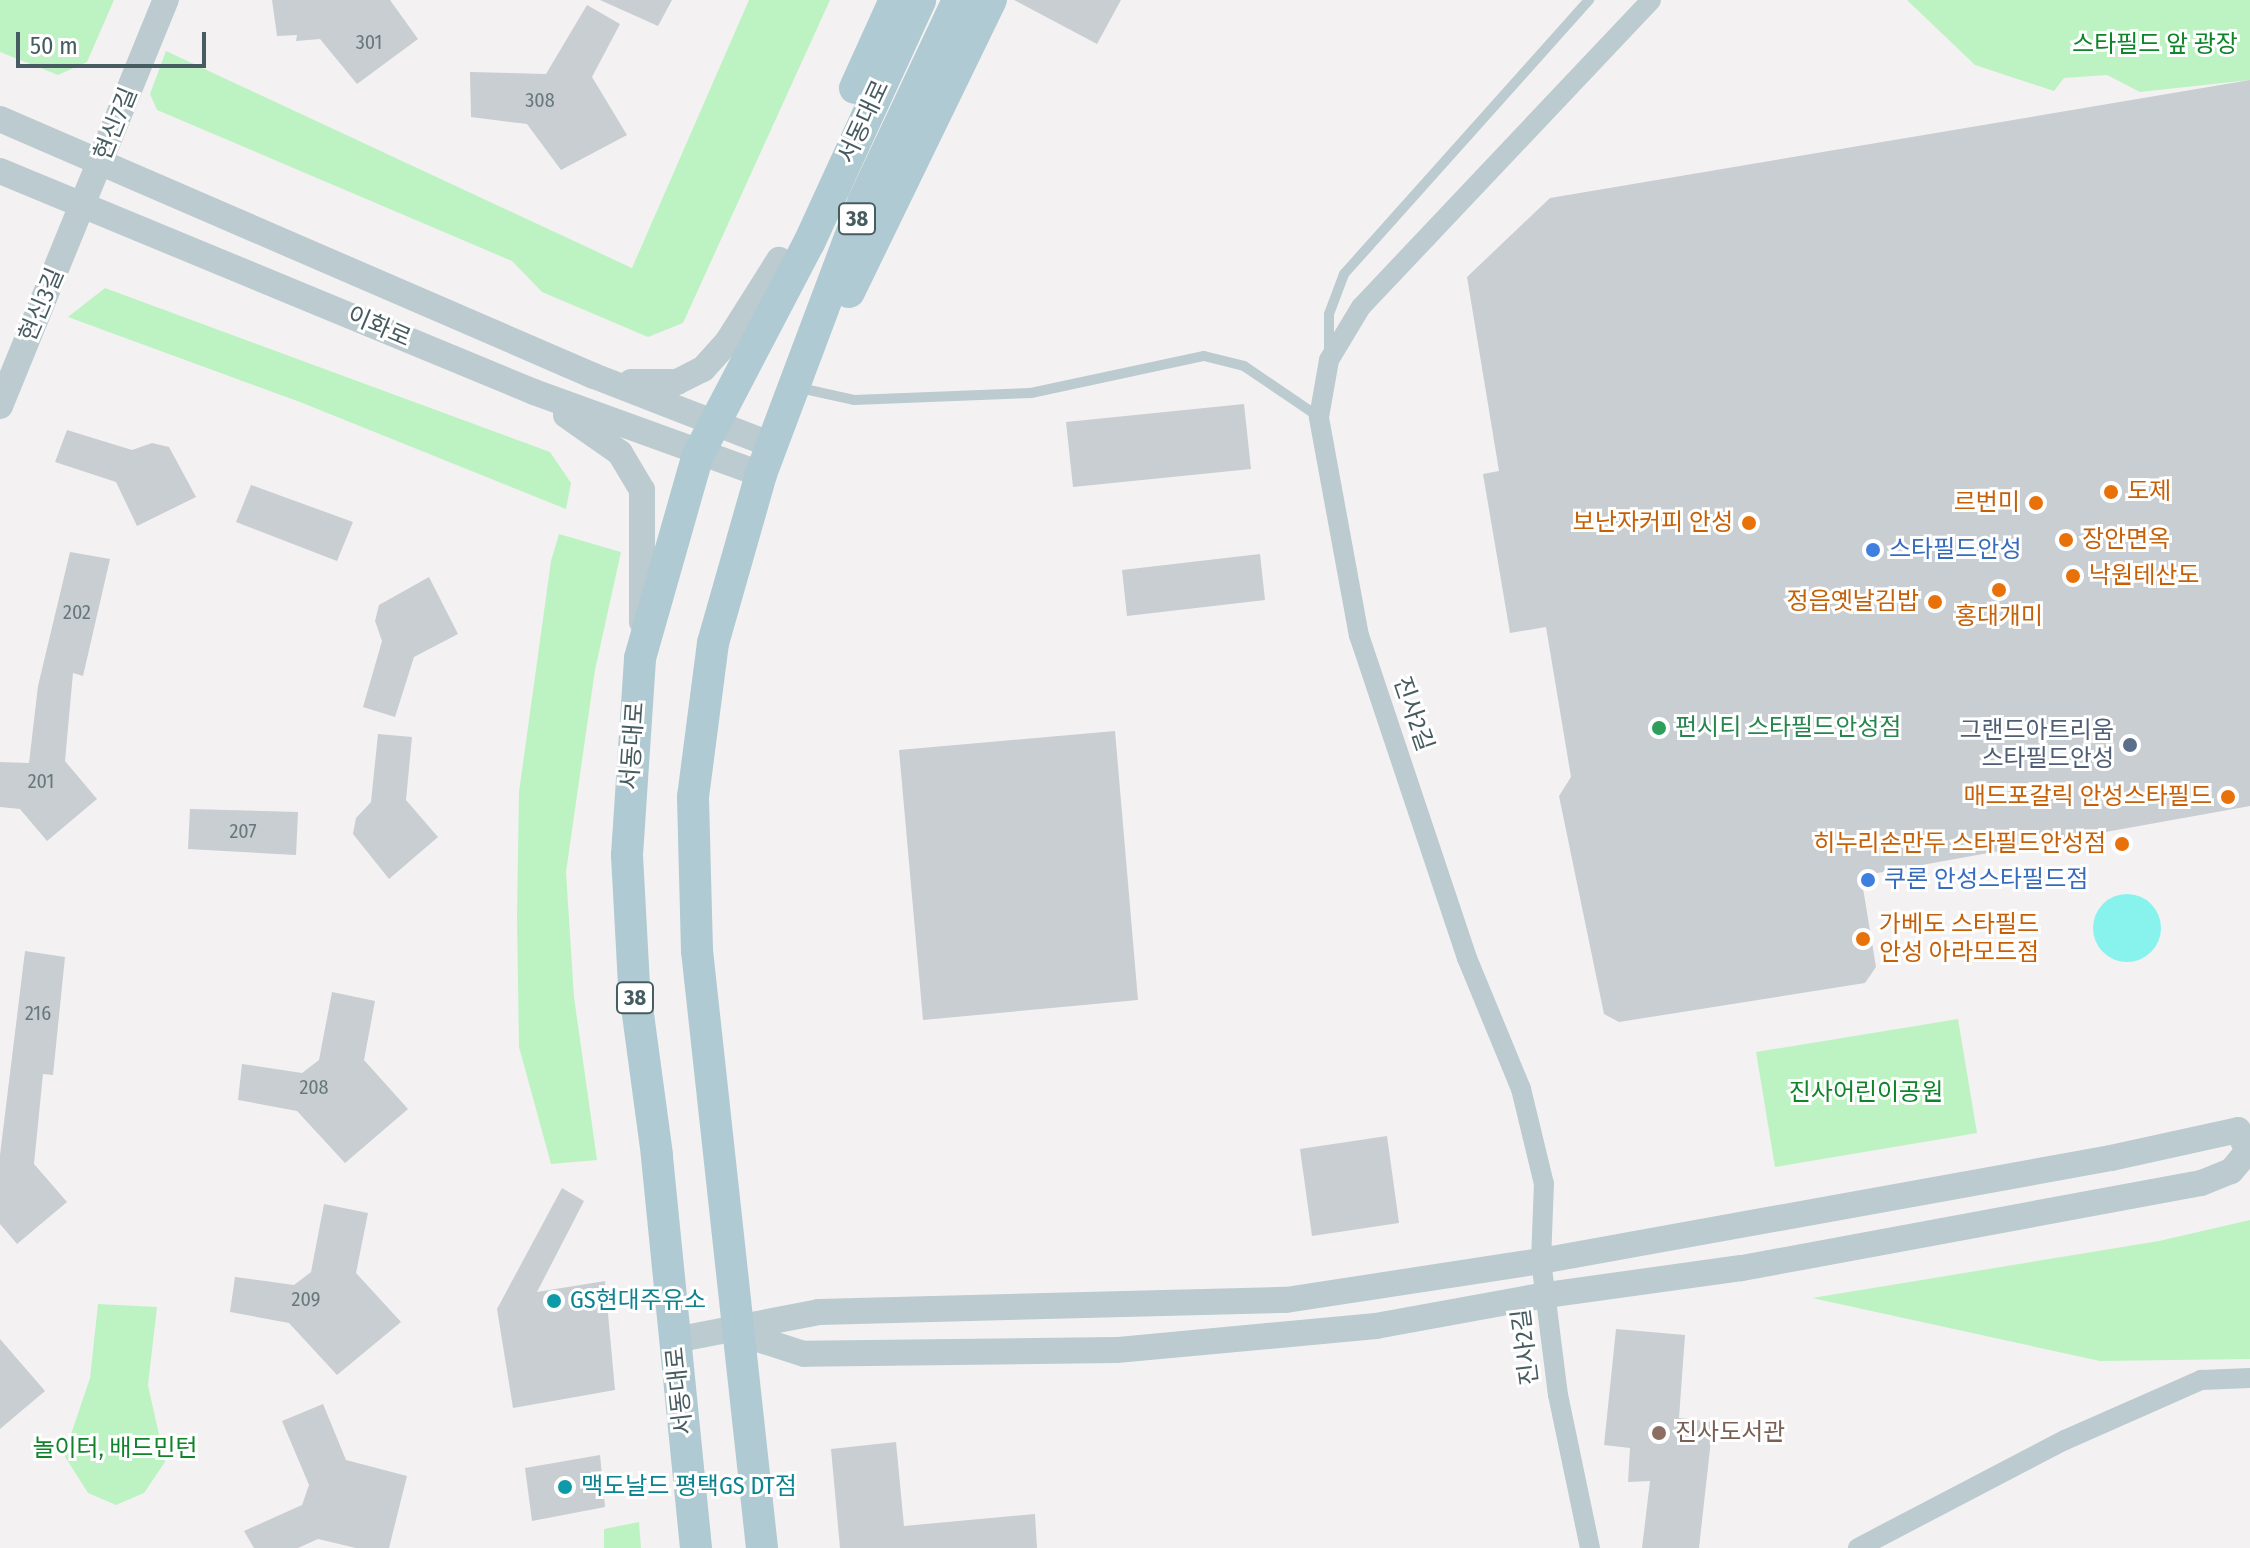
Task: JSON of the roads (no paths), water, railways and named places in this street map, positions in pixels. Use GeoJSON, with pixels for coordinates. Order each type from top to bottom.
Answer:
{"type":"FeatureCollection","features":[{"type":"Feature","properties":{"kind":"main road"},"geometry":{"type":"LineString","coordinates":[[718,414],[779,260],[895,0]]}},
{"type":"Feature","properties":{"kind":"main road","name":"서동대로"},"geometry":{"type":"LineString","coordinates":[[696,1548],[633,970],[627,855],[640,658],[698,455],[809,243],[920,0]]}},
{"type":"Feature","properties":{"kind":"main road","name":"서동대로"},"geometry":{"type":"LineString","coordinates":[[762,1548],[736,1332],[697,951],[693,797],[713,643],[767,460],[864,200],[958,0]]}},
{"type":"Feature","properties":{"kind":"main road"},"geometry":{"type":"LineString","coordinates":[[767,460],[991,0]]}},
{"type":"Feature","properties":{"kind":"street","name":"현신7길"},"geometry":{"type":"LineString","coordinates":[[84,203],[166,0]]}},
{"type":"Feature","properties":{"kind":"street"},"geometry":{"type":"LineString","coordinates":[[1319,417],[1329,360],[1345,327],[1379,286],[1651,0]]}},
{"type":"Feature","properties":{"kind":"street"},"geometry":{"type":"LineString","coordinates":[[0,119],[594,376],[718,414],[767,460]]}},
{"type":"Feature","properties":{"kind":"street","name":"이화로"},"geometry":{"type":"LineString","coordinates":[[0,171],[84,203],[534,392],[698,455],[767,460]]}},
{"type":"Feature","properties":{"kind":"street","name":"현신3길"},"geometry":{"type":"LineString","coordinates":[[0,406],[84,203]]}},
{"type":"Feature","properties":{"kind":"street"},"geometry":{"type":"LineString","coordinates":[[594,376],[651,385],[677,382],[703,369],[728,341],[779,260]]}},
{"type":"Feature","properties":{"kind":"street"},"geometry":{"type":"LineString","coordinates":[[534,392],[620,453],[642,490],[646,551],[640,658]]}},
{"type":"Feature","properties":{"kind":"street","name":"진사2길"},"geometry":{"type":"LineString","coordinates":[[1319,417],[1359,636],[1467,958],[1521,1089],[1544,1184],[1541,1261],[1558,1395],[1590,1548]]}},
{"type":"Feature","properties":{"kind":"street"},"geometry":{"type":"LineString","coordinates":[[675,1340],[736,1332],[819,1312],[1286,1300],[1541,1261],[2111,1158],[2238,1130],[2248,1151],[2231,1171],[2201,1183],[1741,1268],[1546,1295],[1376,1326],[1116,1350],[804,1354],[736,1332]]}},
{"type":"Feature","properties":{"kind":"street"},"geometry":{"type":"LineString","coordinates":[[1858,1548],[2065,1440],[2201,1380],[2250,1378]]}},
{"type":"Feature","properties":{"kind":"lane"},"geometry":{"type":"LineString","coordinates":[[1329,360],[1329,314],[1344,274],[1589,0]]}},
{"type":"Feature","properties":{"kind":"lane"},"geometry":{"type":"LineString","coordinates":[[800,388],[854,400],[1031,393],[1204,356],[1244,366],[1319,417]]}},
{"type":"Feature","properties":{"kind":"water"},"geometry":{"type":"Polygon","coordinates":[[[2120,894],[2134,894],[2146,899],[2156,909],[2161,928],[2156,947],[2146,957],[2134,962],[2120,962],[2108,957],[2098,947],[2093,935],[2093,921],[2098,909],[2108,899],[2120,894]]]}},
{"type":"Feature","properties":{"kind":"place","name":"도제"},"geometry":{"type":"Point","coordinates":[2111,492]}},
{"type":"Feature","properties":{"kind":"place","name":"르번미"},"geometry":{"type":"Point","coordinates":[2036,503]}},
{"type":"Feature","properties":{"kind":"place","name":"보난자커피 안성"},"geometry":{"type":"Point","coordinates":[1749,523]}},
{"type":"Feature","properties":{"kind":"place","name":"장안면옥"},"geometry":{"type":"Point","coordinates":[2066,540]}},
{"type":"Feature","properties":{"kind":"place","name":"스타필드안성"},"geometry":{"type":"Point","coordinates":[1873,550]}},
{"type":"Feature","properties":{"kind":"place","name":"낙원테산도"},"geometry":{"type":"Point","coordinates":[2073,576]}},
{"type":"Feature","properties":{"kind":"place","name":"홍대개미"},"geometry":{"type":"Point","coordinates":[1999,590]}},
{"type":"Feature","properties":{"kind":"place","name":"정읍옛날김밥"},"geometry":{"type":"Point","coordinates":[1935,602]}},
{"type":"Feature","properties":{"kind":"place","name":"펀시티 스타필드안성점"},"geometry":{"type":"Point","coordinates":[1659,728]}},
{"type":"Feature","properties":{"kind":"place","name":"그랜드아트리움 스타필드안성"},"geometry":{"type":"Point","coordinates":[2130,745]}},
{"type":"Feature","properties":{"kind":"place","name":"매드포갈릭 안성스타필드"},"geometry":{"type":"Point","coordinates":[2228,797]}},
{"type":"Feature","properties":{"kind":"place","name":"히누리손만두 스타필드안성점"},"geometry":{"type":"Point","coordinates":[2122,844]}},
{"type":"Feature","properties":{"kind":"place","name":"쿠론 안성스타필드점"},"geometry":{"type":"Point","coordinates":[1868,880]}},
{"type":"Feature","properties":{"kind":"place","name":"가베도 스타필드 안성 아라모드점"},"geometry":{"type":"Point","coordinates":[1863,939]}},
{"type":"Feature","properties":{"kind":"place","name":"GS현대주유소"},"geometry":{"type":"Point","coordinates":[554,1301]}},
{"type":"Feature","properties":{"kind":"place","name":"진사도서관"},"geometry":{"type":"Point","coordinates":[1659,1433]}},
{"type":"Feature","properties":{"kind":"place","name":"맥도날드 평택GS DT점"},"geometry":{"type":"Point","coordinates":[565,1487]}},
{"type":"Feature","properties":{"kind":"park label","name":"스타필드 앞 광장"},"geometry":{"type":"Point","coordinates":[2155,45]}},
{"type":"Feature","properties":{"kind":"park label","name":"진사어린이공원"},"geometry":{"type":"Point","coordinates":[1866,1093]}},
{"type":"Feature","properties":{"kind":"park label","name":"놀이터, 배드민턴"},"geometry":{"type":"Point","coordinates":[115,1449]}}]}
